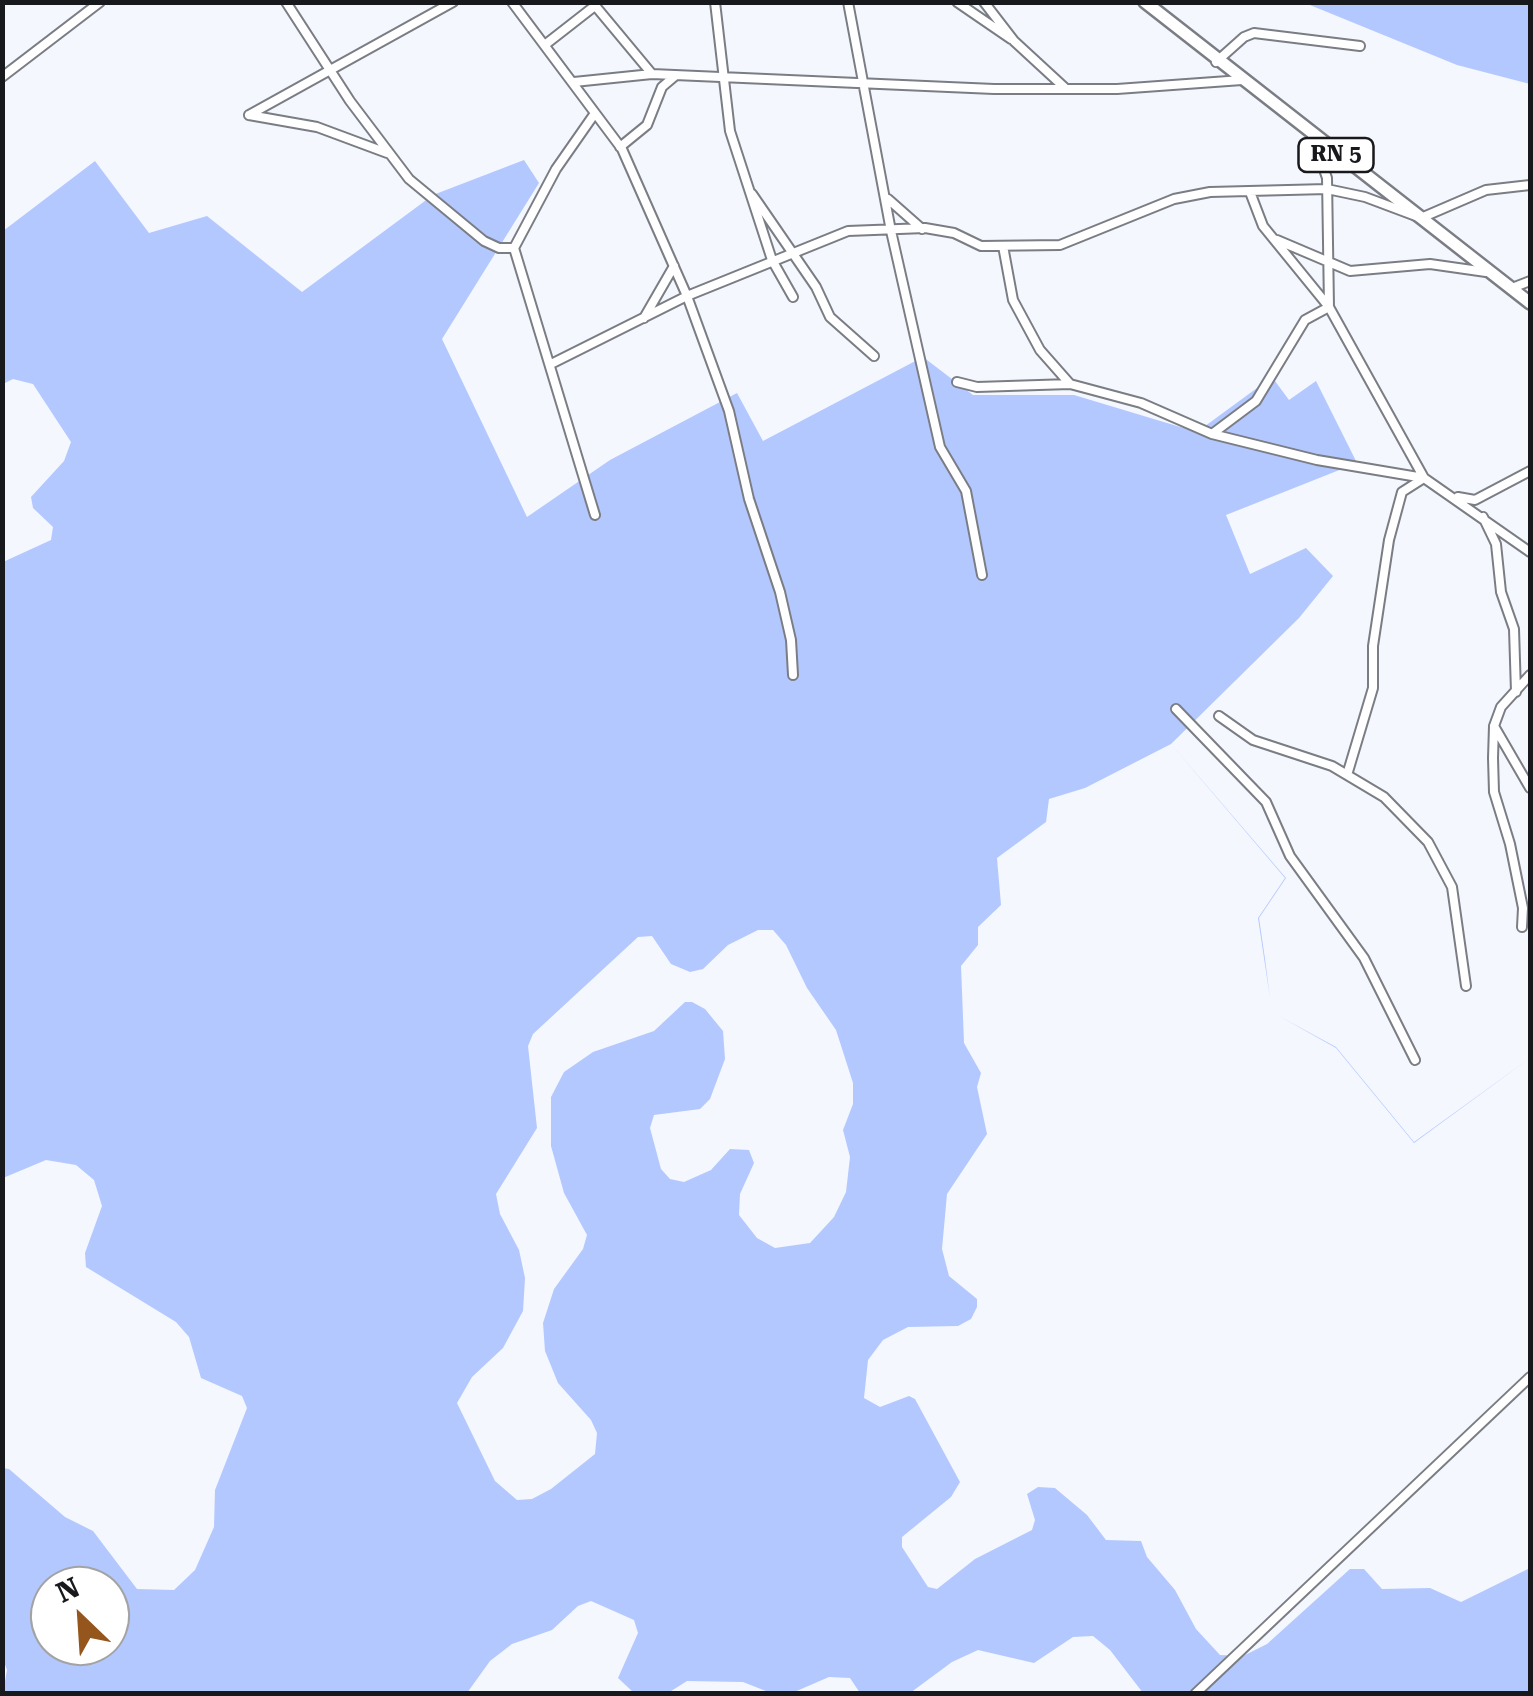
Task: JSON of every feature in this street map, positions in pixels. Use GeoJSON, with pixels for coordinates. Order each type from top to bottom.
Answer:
{"type":"FeatureCollection","features":[{"type":"Feature","properties":{"kind":"main road","name":"RN 5"},"geometry":{"type":"LineString","coordinates":[[1144,2],[1216,62],[1530,303]]}},
{"type":"Feature","properties":{"kind":"street"},"geometry":{"type":"LineString","coordinates":[[2,76],[100,2]]}},
{"type":"Feature","properties":{"kind":"street"},"geometry":{"type":"LineString","coordinates":[[286,2],[387,153],[409,179],[484,241],[499,248],[514,248]]}},
{"type":"Feature","properties":{"kind":"street"},"geometry":{"type":"LineString","coordinates":[[387,153],[317,128],[249,115],[453,2]]}},
{"type":"Feature","properties":{"kind":"street"},"geometry":{"type":"LineString","coordinates":[[512,2],[620,147],[687,296],[728,411],[749,499],[780,592],[791,640],[793,675]]}},
{"type":"Feature","properties":{"kind":"street"},"geometry":{"type":"LineString","coordinates":[[715,2],[730,131],[772,260],[793,296]]}},
{"type":"Feature","properties":{"kind":"street"},"geometry":{"type":"LineString","coordinates":[[848,2],[891,232],[940,447],[966,491],[982,575]]}},
{"type":"Feature","properties":{"kind":"street"},"geometry":{"type":"LineString","coordinates":[[957,2],[1014,41],[1064,88]]}},
{"type":"Feature","properties":{"kind":"street"},"geometry":{"type":"LineString","coordinates":[[984,2],[1014,41]]}},
{"type":"Feature","properties":{"kind":"street"},"geometry":{"type":"LineString","coordinates":[[546,44],[596,4],[652,74]]}},
{"type":"Feature","properties":{"kind":"street"},"geometry":{"type":"LineString","coordinates":[[1216,62],[1254,33],[1360,46]]}},
{"type":"Feature","properties":{"kind":"street"},"geometry":{"type":"LineString","coordinates":[[574,82],[652,74],[866,86],[1210,86],[1242,80]]}},
{"type":"Feature","properties":{"kind":"street"},"geometry":{"type":"LineString","coordinates":[[620,147],[646,125],[662,86],[675,76]]}},
{"type":"Feature","properties":{"kind":"street"},"geometry":{"type":"LineString","coordinates":[[594,116],[556,169],[514,248],[594,514]]}},
{"type":"Feature","properties":{"kind":"street"},"geometry":{"type":"LineString","coordinates":[[1312,134],[1327,190],[1329,307]]}},
{"type":"Feature","properties":{"kind":"street"},"geometry":{"type":"LineString","coordinates":[[551,364],[687,296],[792,250],[848,231],[922,228],[954,233],[980,246],[1060,244],[1174,199],[1210,192],[1327,190],[1365,197],[1421,218],[1486,190],[1530,185]]}},
{"type":"Feature","properties":{"kind":"street"},"geometry":{"type":"LineString","coordinates":[[746,186],[792,250],[830,316],[874,356]]}},
{"type":"Feature","properties":{"kind":"street"},"geometry":{"type":"LineString","coordinates":[[1250,192],[1263,226],[1329,307],[1424,478]]}},
{"type":"Feature","properties":{"kind":"street"},"geometry":{"type":"LineString","coordinates":[[885,196],[922,228]]}},
{"type":"Feature","properties":{"kind":"street"},"geometry":{"type":"LineString","coordinates":[[1274,238],[1350,271],[1430,264],[1492,272]]}},
{"type":"Feature","properties":{"kind":"street"},"geometry":{"type":"LineString","coordinates":[[1004,246],[1013,300],[1040,350],[1070,384]]}},
{"type":"Feature","properties":{"kind":"street"},"geometry":{"type":"LineString","coordinates":[[644,318],[674,265]]}},
{"type":"Feature","properties":{"kind":"street"},"geometry":{"type":"LineString","coordinates":[[1512,288],[1530,280]]}},
{"type":"Feature","properties":{"kind":"street"},"geometry":{"type":"LineString","coordinates":[[1212,434],[1256,402],[1304,320],[1329,307]]}},
{"type":"Feature","properties":{"kind":"street"},"geometry":{"type":"LineString","coordinates":[[957,382],[977,387],[1070,384],[1142,403],[1212,434],[1317,460],[1424,478],[1458,498],[1530,552]]}},
{"type":"Feature","properties":{"kind":"street"},"geometry":{"type":"LineString","coordinates":[[1458,498],[1475,500],[1530,471]]}},
{"type":"Feature","properties":{"kind":"street"},"geometry":{"type":"LineString","coordinates":[[1347,775],[1373,688],[1374,646],[1394,520],[1402,492],[1424,478]]}},
{"type":"Feature","properties":{"kind":"street"},"geometry":{"type":"LineString","coordinates":[[1483,517],[1496,544],[1502,592],[1514,630],[1516,692]]}},
{"type":"Feature","properties":{"kind":"street"},"geometry":{"type":"LineString","coordinates":[[1522,927],[1523,908],[1494,792],[1494,726],[1502,707],[1530,675]]}},
{"type":"Feature","properties":{"kind":"street"},"geometry":{"type":"LineString","coordinates":[[1176,709],[1266,802],[1290,856],[1364,958],[1416,1060]]}},
{"type":"Feature","properties":{"kind":"street"},"geometry":{"type":"LineString","coordinates":[[1219,716],[1252,740],[1332,766],[1347,775],[1384,798],[1428,842],[1452,887],[1466,986]]}},
{"type":"Feature","properties":{"kind":"street"},"geometry":{"type":"LineString","coordinates":[[1494,726],[1530,788]]}},
{"type":"Feature","properties":{"kind":"street"},"geometry":{"type":"LineString","coordinates":[[1195,1694],[1530,1377]]}},
{"type":"Feature","properties":{"kind":"shaded area"},"geometry":{"type":"Polygon","coordinates":[[[1305,3],[1530,3],[1530,84],[1457,65],[1305,3]]]}},
{"type":"Feature","properties":{"kind":"shaded area"},"geometry":{"type":"Polygon","coordinates":[[[524,160],[539,183],[442,339],[527,517],[610,460],[737,393],[763,441],[923,357],[973,395],[1074,395],[1197,432],[1272,377],[1289,400],[1316,381],[1357,463],[1226,515],[1250,574],[1306,548],[1333,576],[1299,618],[1171,744],[1085,788],[1049,799],[1046,822],[997,858],[1001,905],[978,927],[978,945],[961,966],[964,1043],[981,1073],[977,1087],[987,1134],[947,1194],[942,1249],[949,1276],[977,1299],[977,1307],[971,1319],[958,1326],[908,1327],[883,1340],[868,1360],[864,1398],[880,1407],[909,1396],[915,1399],[960,1482],[951,1497],[902,1537],[902,1547],[928,1587],[937,1589],[975,1559],[1032,1530],[1035,1520],[1027,1494],[1038,1487],[1055,1488],[1087,1515],[1106,1540],[1141,1541],[1147,1557],[1175,1590],[1196,1629],[1220,1655],[1243,1656],[1267,1644],[1350,1569],[1364,1569],[1382,1589],[1430,1588],[1461,1602],[1530,1568],[1530,1693],[1143,1693],[1110,1650],[1093,1636],[1073,1637],[1034,1663],[978,1650],[952,1662],[910,1693],[860,1693],[850,1678],[829,1677],[792,1693],[771,1693],[743,1682],[687,1681],[668,1693],[634,1693],[618,1678],[638,1633],[634,1620],[591,1601],[578,1606],[552,1630],[512,1644],[490,1661],[467,1693],[3,1693],[7,1670],[2,1657],[3,1468],[65,1517],[93,1531],[120,1566],[30,1566],[30,1666],[130,1666],[130,1580],[137,1589],[174,1590],[195,1570],[214,1527],[215,1490],[247,1408],[242,1396],[201,1378],[189,1337],[176,1322],[86,1267],[85,1253],[102,1206],[94,1180],[76,1165],[46,1160],[3,1178],[3,562],[51,540],[53,527],[33,508],[31,497],[64,461],[71,442],[33,384],[13,379],[3,384],[3,231],[95,161],[149,233],[207,216],[302,292],[433,195],[524,160]],[[758,930],[728,945],[703,969],[690,972],[671,964],[652,936],[638,937],[533,1034],[528,1046],[537,1128],[496,1194],[500,1214],[519,1250],[525,1278],[523,1311],[503,1348],[472,1377],[457,1403],[495,1481],[517,1500],[532,1499],[551,1489],[595,1454],[597,1433],[591,1420],[558,1383],[545,1351],[543,1323],[554,1289],[583,1249],[587,1235],[564,1193],[551,1146],[551,1097],[564,1072],[593,1052],[654,1031],[685,1002],[692,1002],[705,1009],[723,1031],[725,1059],[710,1099],[700,1109],[654,1115],[650,1128],[661,1169],[670,1179],[684,1182],[711,1170],[730,1149],[749,1150],[754,1163],[740,1194],[739,1215],[757,1238],[775,1248],[810,1243],[834,1217],[846,1192],[850,1157],[843,1130],[853,1104],[853,1083],[836,1030],[807,988],[786,945],[773,930],[758,930]]]}},
{"type":"Feature","properties":{"kind":"shaded area"},"geometry":{"type":"Polygon","coordinates":[[[1171,744],[1286,878],[1259,918],[1270,998],[1258,918],[1285,878],[1171,744]]]}},
{"type":"Feature","properties":{"kind":"shaded area"},"geometry":{"type":"Polygon","coordinates":[[[1279,1016],[1336,1047],[1414,1142],[1530,1058],[1414,1143],[1336,1048],[1279,1016]]]}}]}
